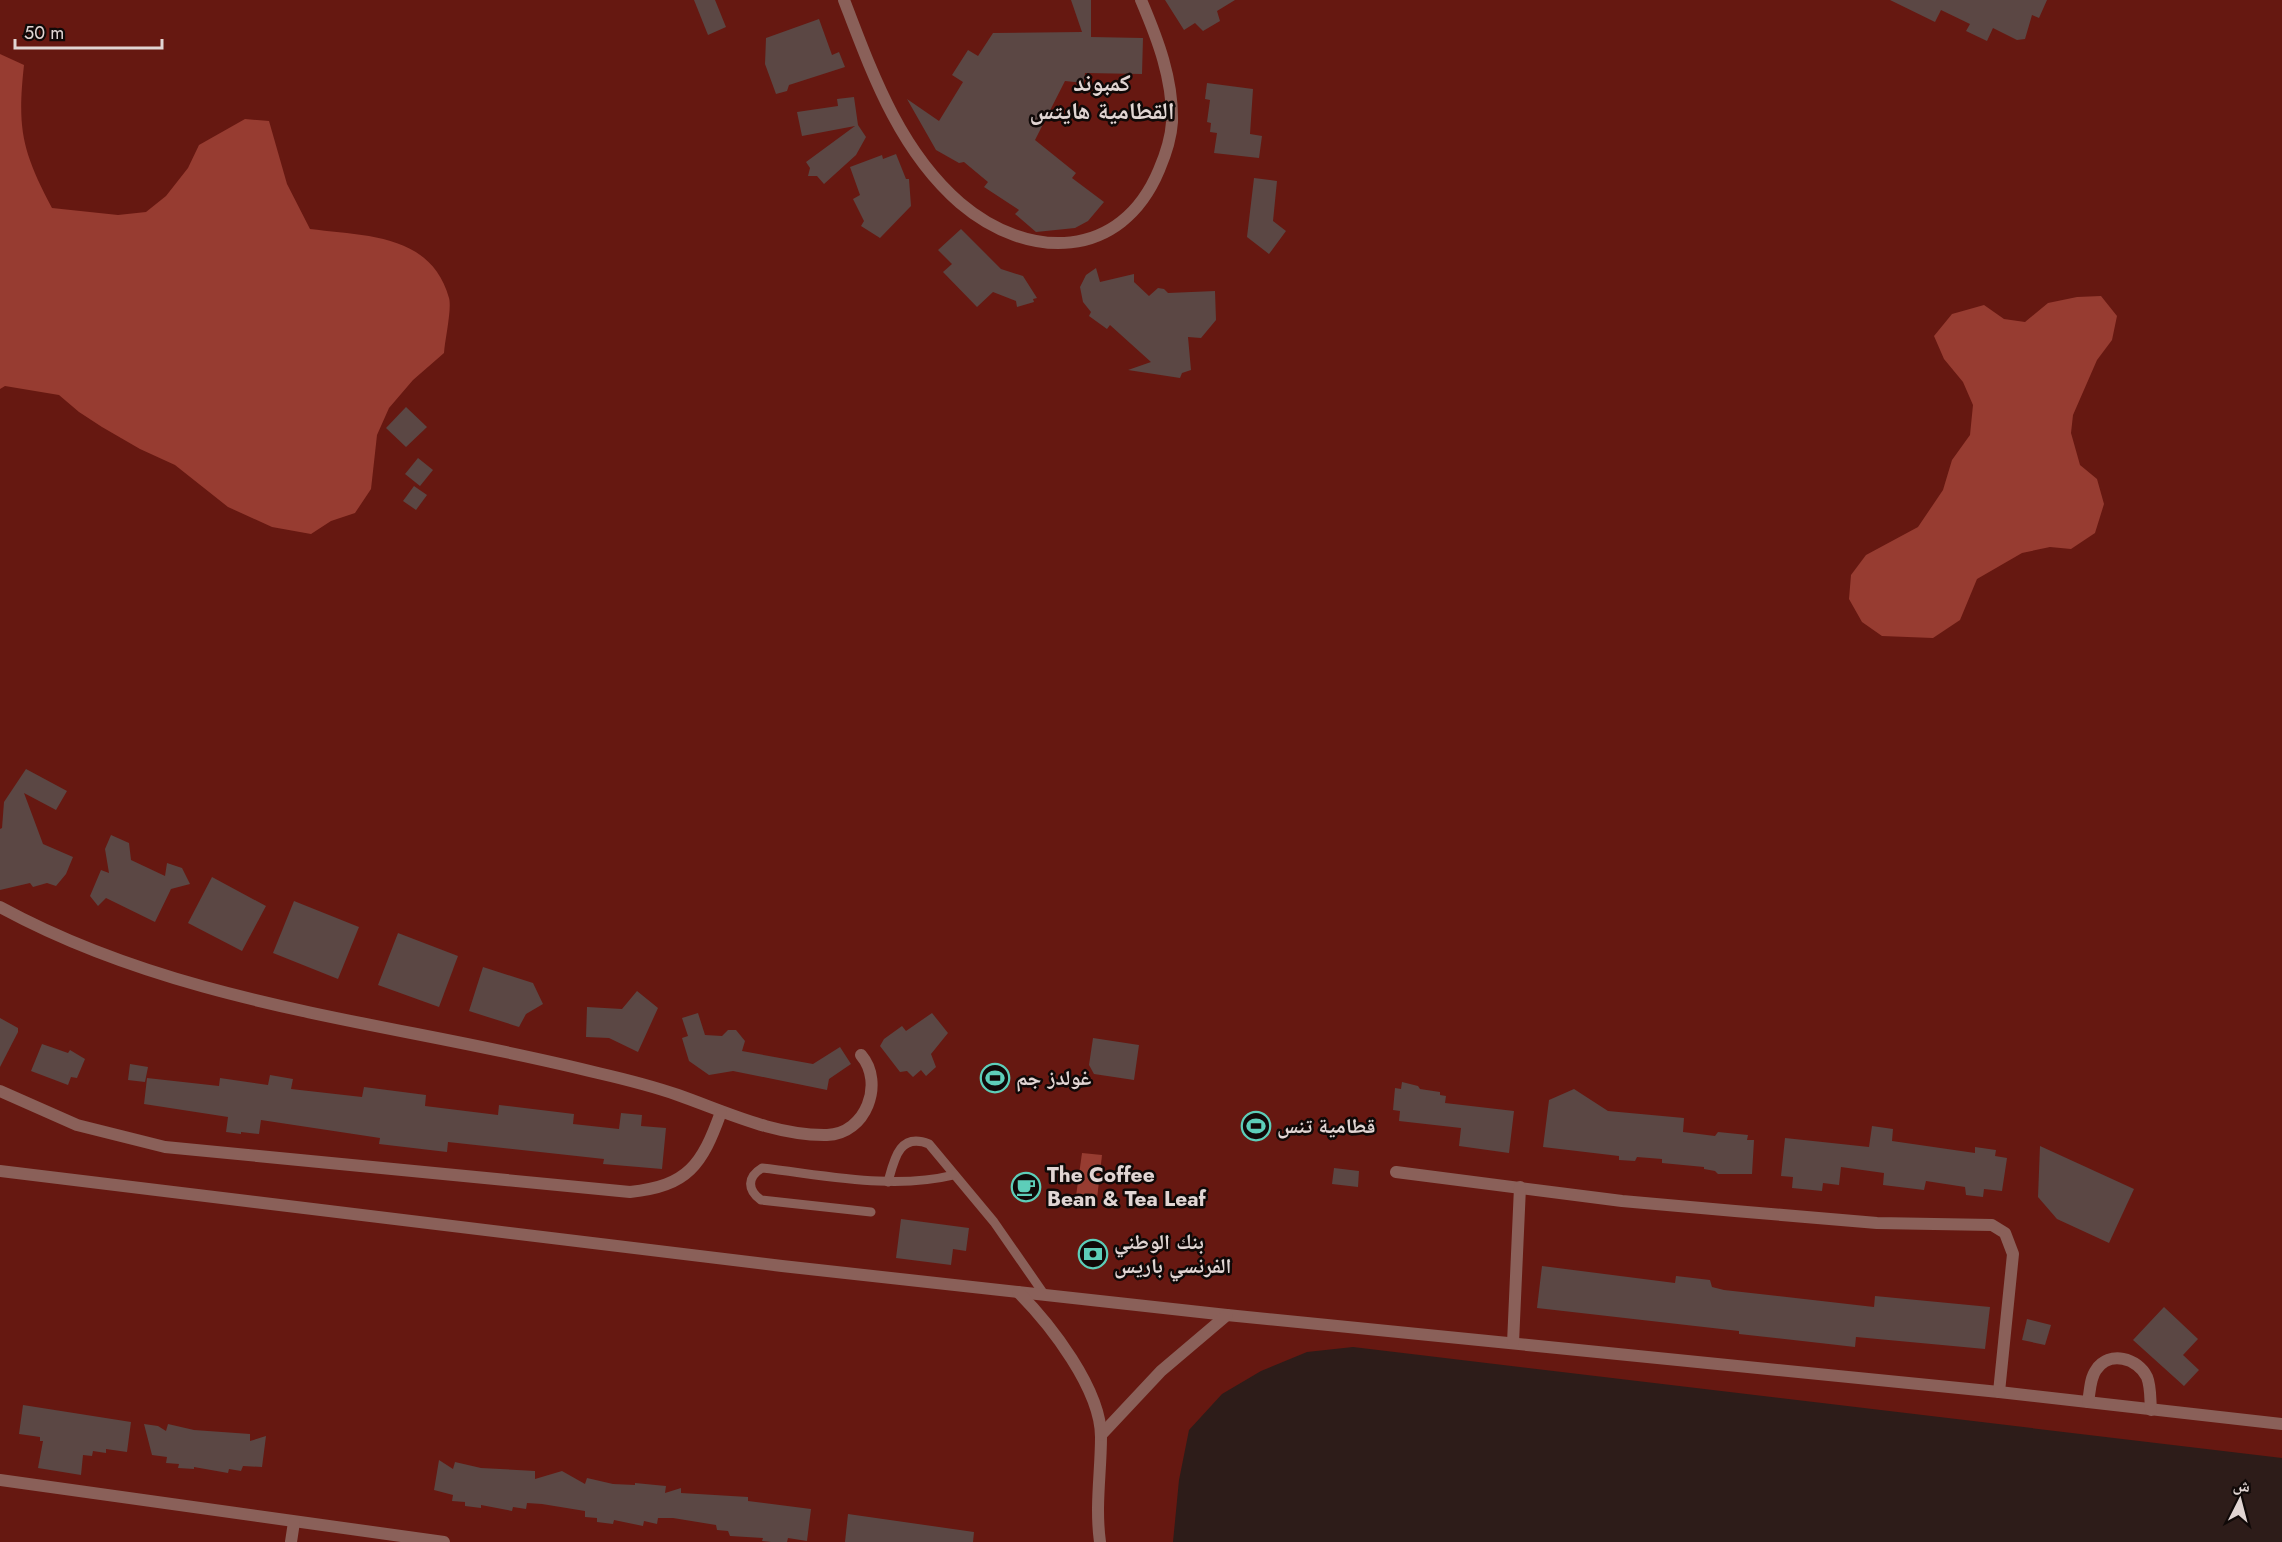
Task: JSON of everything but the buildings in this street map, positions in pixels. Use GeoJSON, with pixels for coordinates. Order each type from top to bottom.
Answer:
{"type":"FeatureCollection","features":[{"type":"Feature","properties":{"kind":"street"},"geometry":{"type":"LineString","coordinates":[[844,0],[887,105],[908,143],[932,174],[961,203],[996,228],[1024,240],[1053,244],[1083,241],[1111,229],[1134,210],[1152,186],[1166,154],[1172,125],[1170,85],[1142,0]]}},
{"type":"Feature","properties":{"kind":"street"},"geometry":{"type":"LineString","coordinates":[[0,907],[87,950],[202,988],[562,1064],[676,1094],[721,1112],[777,1129],[830,1135],[846,1130],[864,1113],[872,1089],[869,1068],[861,1055]]}},
{"type":"Feature","properties":{"kind":"street"},"geometry":{"type":"LineString","coordinates":[[0,1091],[77,1125],[165,1147],[630,1192],[659,1189],[679,1179],[697,1162],[712,1137],[721,1112]]}},
{"type":"Feature","properties":{"kind":"street"},"geometry":{"type":"LineString","coordinates":[[0,1171],[339,1215],[1018,1292],[1999,1392],[2282,1424]]}},
{"type":"Feature","properties":{"kind":"street"},"geometry":{"type":"LineString","coordinates":[[1396,1172],[1622,1201],[1788,1216],[1877,1223],[1992,1225],[2005,1233],[2013,1254],[1999,1392]]}},
{"type":"Feature","properties":{"kind":"street"},"geometry":{"type":"LineString","coordinates":[[1513,1343],[1520,1187]]}},
{"type":"Feature","properties":{"kind":"street"},"geometry":{"type":"LineString","coordinates":[[1018,1292],[1056,1333],[1084,1382],[1101,1435],[1097,1501],[1100,1542]]}},
{"type":"Feature","properties":{"kind":"street"},"geometry":{"type":"LineString","coordinates":[[1101,1435],[1161,1371],[1227,1315]]}},
{"type":"Feature","properties":{"kind":"street"},"geometry":{"type":"LineString","coordinates":[[2088,1402],[2096,1369],[2108,1360],[2122,1358],[2137,1364],[2147,1377],[2151,1410]]}},
{"type":"Feature","properties":{"kind":"street"},"geometry":{"type":"LineString","coordinates":[[0,1480],[294,1522],[389,1539],[444,1542]]}},
{"type":"Feature","properties":{"kind":"street"},"geometry":{"type":"LineString","coordinates":[[291,1542],[294,1522]]}},
{"type":"Feature","properties":{"kind":"lane"},"geometry":{"type":"LineString","coordinates":[[888,1182],[898,1150],[908,1142],[922,1141],[934,1148],[994,1222],[1044,1294]]}},
{"type":"Feature","properties":{"kind":"lane"},"geometry":{"type":"LineString","coordinates":[[871,1212],[761,1200],[753,1194],[749,1184],[753,1174],[762,1168],[888,1182],[921,1181],[954,1175]]}},
{"type":"Feature","properties":{"kind":"shaded area"},"geometry":{"type":"Polygon","coordinates":[[[0,0],[2282,0],[2282,1458],[1353,1347],[1307,1352],[1261,1371],[1222,1394],[1189,1430],[1179,1480],[1173,1542],[0,1542],[0,0]]]}},
{"type":"Feature","properties":{"kind":"shaded area"},"geometry":{"type":"Polygon","coordinates":[[[0,54],[24,65],[21,106],[24,139],[34,171],[52,208],[118,215],[146,212],[166,196],[188,168],[199,145],[245,119],[269,121],[287,184],[310,229],[373,237],[393,242],[411,249],[427,261],[440,277],[450,303],[444,353],[413,380],[389,408],[377,435],[371,489],[355,513],[331,521],[311,534],[272,527],[228,507],[175,465],[140,449],[102,427],[59,395],[5,386],[0,389],[0,54]]]}},
{"type":"Feature","properties":{"kind":"shaded area"},"geometry":{"type":"Polygon","coordinates":[[[2101,296],[2117,316],[2112,340],[2097,360],[2073,415],[2071,433],[2080,465],[2097,479],[2104,504],[2095,533],[2071,549],[2050,547],[2022,553],[1977,579],[1960,620],[1933,638],[1882,636],[1862,622],[1849,599],[1851,575],[1866,555],[1918,527],[1943,490],[1952,460],[1970,435],[1973,405],[1963,382],[1944,359],[1934,336],[1952,314],[1984,305],[2004,319],[2025,322],[2048,303],[2077,297],[2101,296]]]}},
{"type":"Feature","properties":{"kind":"shaded area"},"geometry":{"type":"Polygon","coordinates":[[[1082,1153],[1102,1155],[1097,1199],[1076,1196],[1082,1153]]]}},
{"type":"Feature","properties":{"kind":"place","name":"غولدز جم"},"geometry":{"type":"Point","coordinates":[995,1078]}},
{"type":"Feature","properties":{"kind":"place","name":"قطامية تنس"},"geometry":{"type":"Point","coordinates":[1256,1126]}},
{"type":"Feature","properties":{"kind":"place","name":"The Coffee Bean & Tea Leaf"},"geometry":{"type":"Point","coordinates":[1026,1187]}},
{"type":"Feature","properties":{"kind":"place","name":"بنك الوطني الفرنسي باريس"},"geometry":{"type":"Point","coordinates":[1093,1254]}},
{"type":"Feature","properties":{"kind":"district","name":"كمبوند القطامية هايتس"},"geometry":{"type":"Point","coordinates":[1102,96]}}]}
